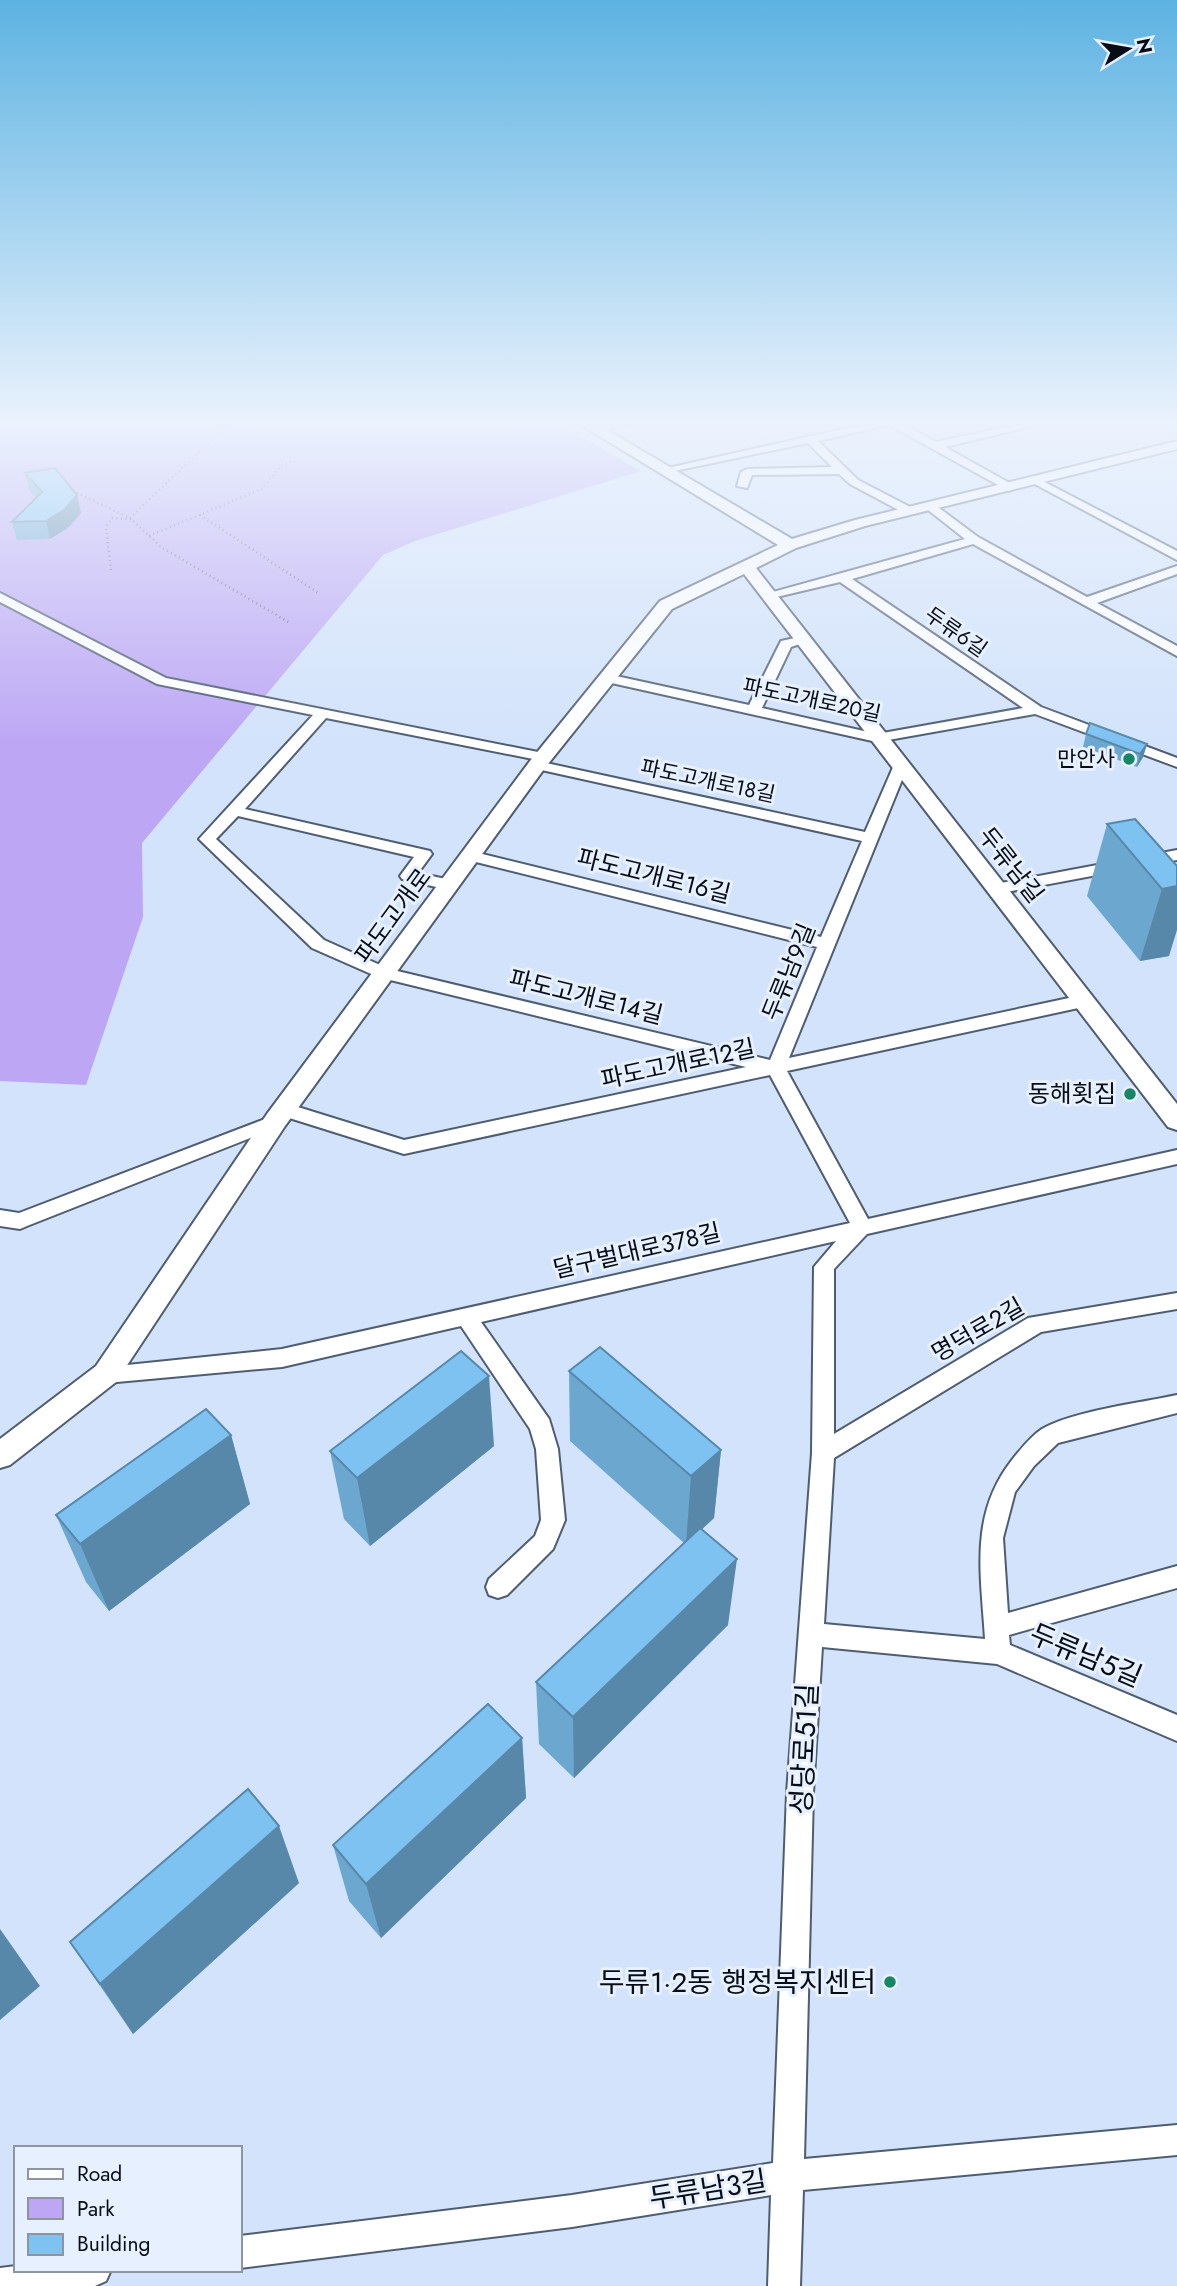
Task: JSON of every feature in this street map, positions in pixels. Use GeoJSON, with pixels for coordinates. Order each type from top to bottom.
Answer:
{"type":"FeatureCollection","features":[{"type":"Feature","properties":{"kind":"street"},"geometry":{"type":"LineString","coordinates":[[764,530],[790,545]]}},
{"type":"Feature","properties":{"kind":"street","name":"파도고개로"},"geometry":{"type":"LineString","coordinates":[[0,1456],[106,1374],[281,1115],[384,973],[540,761],[666,605],[790,545],[843,530]]}},
{"type":"Feature","properties":{"kind":"street"},"geometry":{"type":"LineString","coordinates":[[962,530],[975,540],[1173,648]]}},
{"type":"Feature","properties":{"kind":"street"},"geometry":{"type":"LineString","coordinates":[[1128,530],[1177,556]]}},
{"type":"Feature","properties":{"kind":"street"},"geometry":{"type":"LineString","coordinates":[[768,595],[842,578],[975,540]]}},
{"type":"Feature","properties":{"kind":"street","name":"두류남길"},"geometry":{"type":"LineString","coordinates":[[746,566],[1177,1121]]}},
{"type":"Feature","properties":{"kind":"street"},"geometry":{"type":"LineString","coordinates":[[1086,602],[1177,570]]}},
{"type":"Feature","properties":{"kind":"street","name":"두류6길"},"geometry":{"type":"LineString","coordinates":[[842,578],[1036,710],[1177,763]]}},
{"type":"Feature","properties":{"kind":"street","name":"파도고개로18길"},"geometry":{"type":"LineString","coordinates":[[0,597],[162,681],[540,761],[870,838]]}},
{"type":"Feature","properties":{"kind":"street"},"geometry":{"type":"LineString","coordinates":[[754,709],[786,644],[804,640]]}},
{"type":"Feature","properties":{"kind":"street","name":"파도고개로20길"},"geometry":{"type":"LineString","coordinates":[[607,678],[877,738],[1009,717],[1036,710]]}},
{"type":"Feature","properties":{"kind":"street"},"geometry":{"type":"LineString","coordinates":[[322,714],[235,811],[424,854],[408,876],[449,886]]}},
{"type":"Feature","properties":{"kind":"street","name":"두류남9길"},"geometry":{"type":"LineString","coordinates":[[776,1068],[901,765]]}},
{"type":"Feature","properties":{"kind":"street","name":"파도고개로14길"},"geometry":{"type":"LineString","coordinates":[[235,811],[207,839],[318,944],[384,973],[776,1068]]}},
{"type":"Feature","properties":{"kind":"street"},"geometry":{"type":"LineString","coordinates":[[996,889],[1177,855]]}},
{"type":"Feature","properties":{"kind":"street","name":"파도고개로16길"},"geometry":{"type":"LineString","coordinates":[[470,856],[827,944]]}},
{"type":"Feature","properties":{"kind":"street","name":"파도고개로12길"},"geometry":{"type":"LineString","coordinates":[[281,1115],[404,1147],[1083,1001]]}},
{"type":"Feature","properties":{"kind":"street"},"geometry":{"type":"LineString","coordinates":[[776,1068],[862,1227]]}},
{"type":"Feature","properties":{"kind":"street"},"geometry":{"type":"LineString","coordinates":[[0,1218],[20,1221],[281,1115]]}},
{"type":"Feature","properties":{"kind":"street","name":"달구벌대로378길"},"geometry":{"type":"LineString","coordinates":[[106,1374],[282,1358],[1177,1157]]}},
{"type":"Feature","properties":{"kind":"street","name":"성당로51길"},"geometry":{"type":"LineString","coordinates":[[784,2286],[790,2176],[800,1793],[823,1453],[824,1267],[862,1227]]}},
{"type":"Feature","properties":{"kind":"street","name":"명덕로2길"},"geometry":{"type":"LineString","coordinates":[[823,1453],[1036,1324],[1177,1300]]}},
{"type":"Feature","properties":{"kind":"street"},"geometry":{"type":"LineString","coordinates":[[466,1316],[541,1426],[547,1449],[553,1520],[550,1534],[498,1587]]}},
{"type":"Feature","properties":{"kind":"street","name":"두류남5길"},"geometry":{"type":"LineString","coordinates":[[1177,1404],[1077,1426],[1050,1436],[1026,1459],[1004,1488],[992,1538],[997,1640],[1177,1728]]}},
{"type":"Feature","properties":{"kind":"street"},"geometry":{"type":"LineString","coordinates":[[811,1634],[997,1640],[1177,1577]]}},
{"type":"Feature","properties":{"kind":"street","name":"두류남3길"},"geometry":{"type":"LineString","coordinates":[[242,2252],[572,2211],[790,2176],[1177,2140]]}},
{"type":"Feature","properties":{"kind":"street"},"geometry":{"type":"LineString","coordinates":[[0,2284],[81,2272]]}},
{"type":"Feature","properties":{"kind":"path"},"geometry":{"type":"LineString","coordinates":[[106,530],[111,570]]}},
{"type":"Feature","properties":{"kind":"path"},"geometry":{"type":"LineString","coordinates":[[142,530],[162,547],[290,623]]}},
{"type":"Feature","properties":{"kind":"path"},"geometry":{"type":"LineString","coordinates":[[149,536],[164,530]]}},
{"type":"Feature","properties":{"kind":"path"},"geometry":{"type":"LineString","coordinates":[[222,530],[320,594]]}},
{"type":"Feature","properties":{"kind":"green space"},"geometry":{"type":"Polygon","coordinates":[[[0,530],[452,530],[383,555],[142,843],[143,917],[86,1085],[0,1081],[0,530]]]}},
{"type":"Feature","properties":{"kind":"building"},"geometry":{"type":"Polygon","coordinates":[[[1090,723],[1147,744],[1140,754],[1086,734],[1090,723]]]}},
{"type":"Feature","properties":{"kind":"building"},"geometry":{"type":"Polygon","coordinates":[[[1135,819],[1177,866],[1177,886],[1162,889],[1107,824],[1135,819]]]}},
{"type":"Feature","properties":{"kind":"building"},"geometry":{"type":"Polygon","coordinates":[[[600,1347],[721,1450],[691,1476],[569,1371],[600,1347]]]}},
{"type":"Feature","properties":{"kind":"building"},"geometry":{"type":"Polygon","coordinates":[[[461,1351],[489,1376],[357,1478],[330,1451],[461,1351]]]}},
{"type":"Feature","properties":{"kind":"building"},"geometry":{"type":"Polygon","coordinates":[[[206,1409],[231,1435],[80,1544],[56,1515],[206,1409]]]}},
{"type":"Feature","properties":{"kind":"building"},"geometry":{"type":"Polygon","coordinates":[[[700,1528],[737,1559],[573,1717],[536,1682],[700,1528]]]}},
{"type":"Feature","properties":{"kind":"building"},"geometry":{"type":"Polygon","coordinates":[[[488,1704],[522,1738],[366,1884],[333,1845],[488,1704]]]}},
{"type":"Feature","properties":{"kind":"building"},"geometry":{"type":"Polygon","coordinates":[[[248,1789],[279,1826],[100,1984],[70,1942],[248,1789]]]}},
{"type":"Feature","properties":{"kind":"place","name":"만안사"},"geometry":{"type":"Point","coordinates":[1129,759]}},
{"type":"Feature","properties":{"kind":"place","name":"동해횟집"},"geometry":{"type":"Point","coordinates":[1130,1094]}},
{"type":"Feature","properties":{"kind":"place","name":"두류1·2동 행정복지센터"},"geometry":{"type":"Point","coordinates":[890,1982]}}]}
